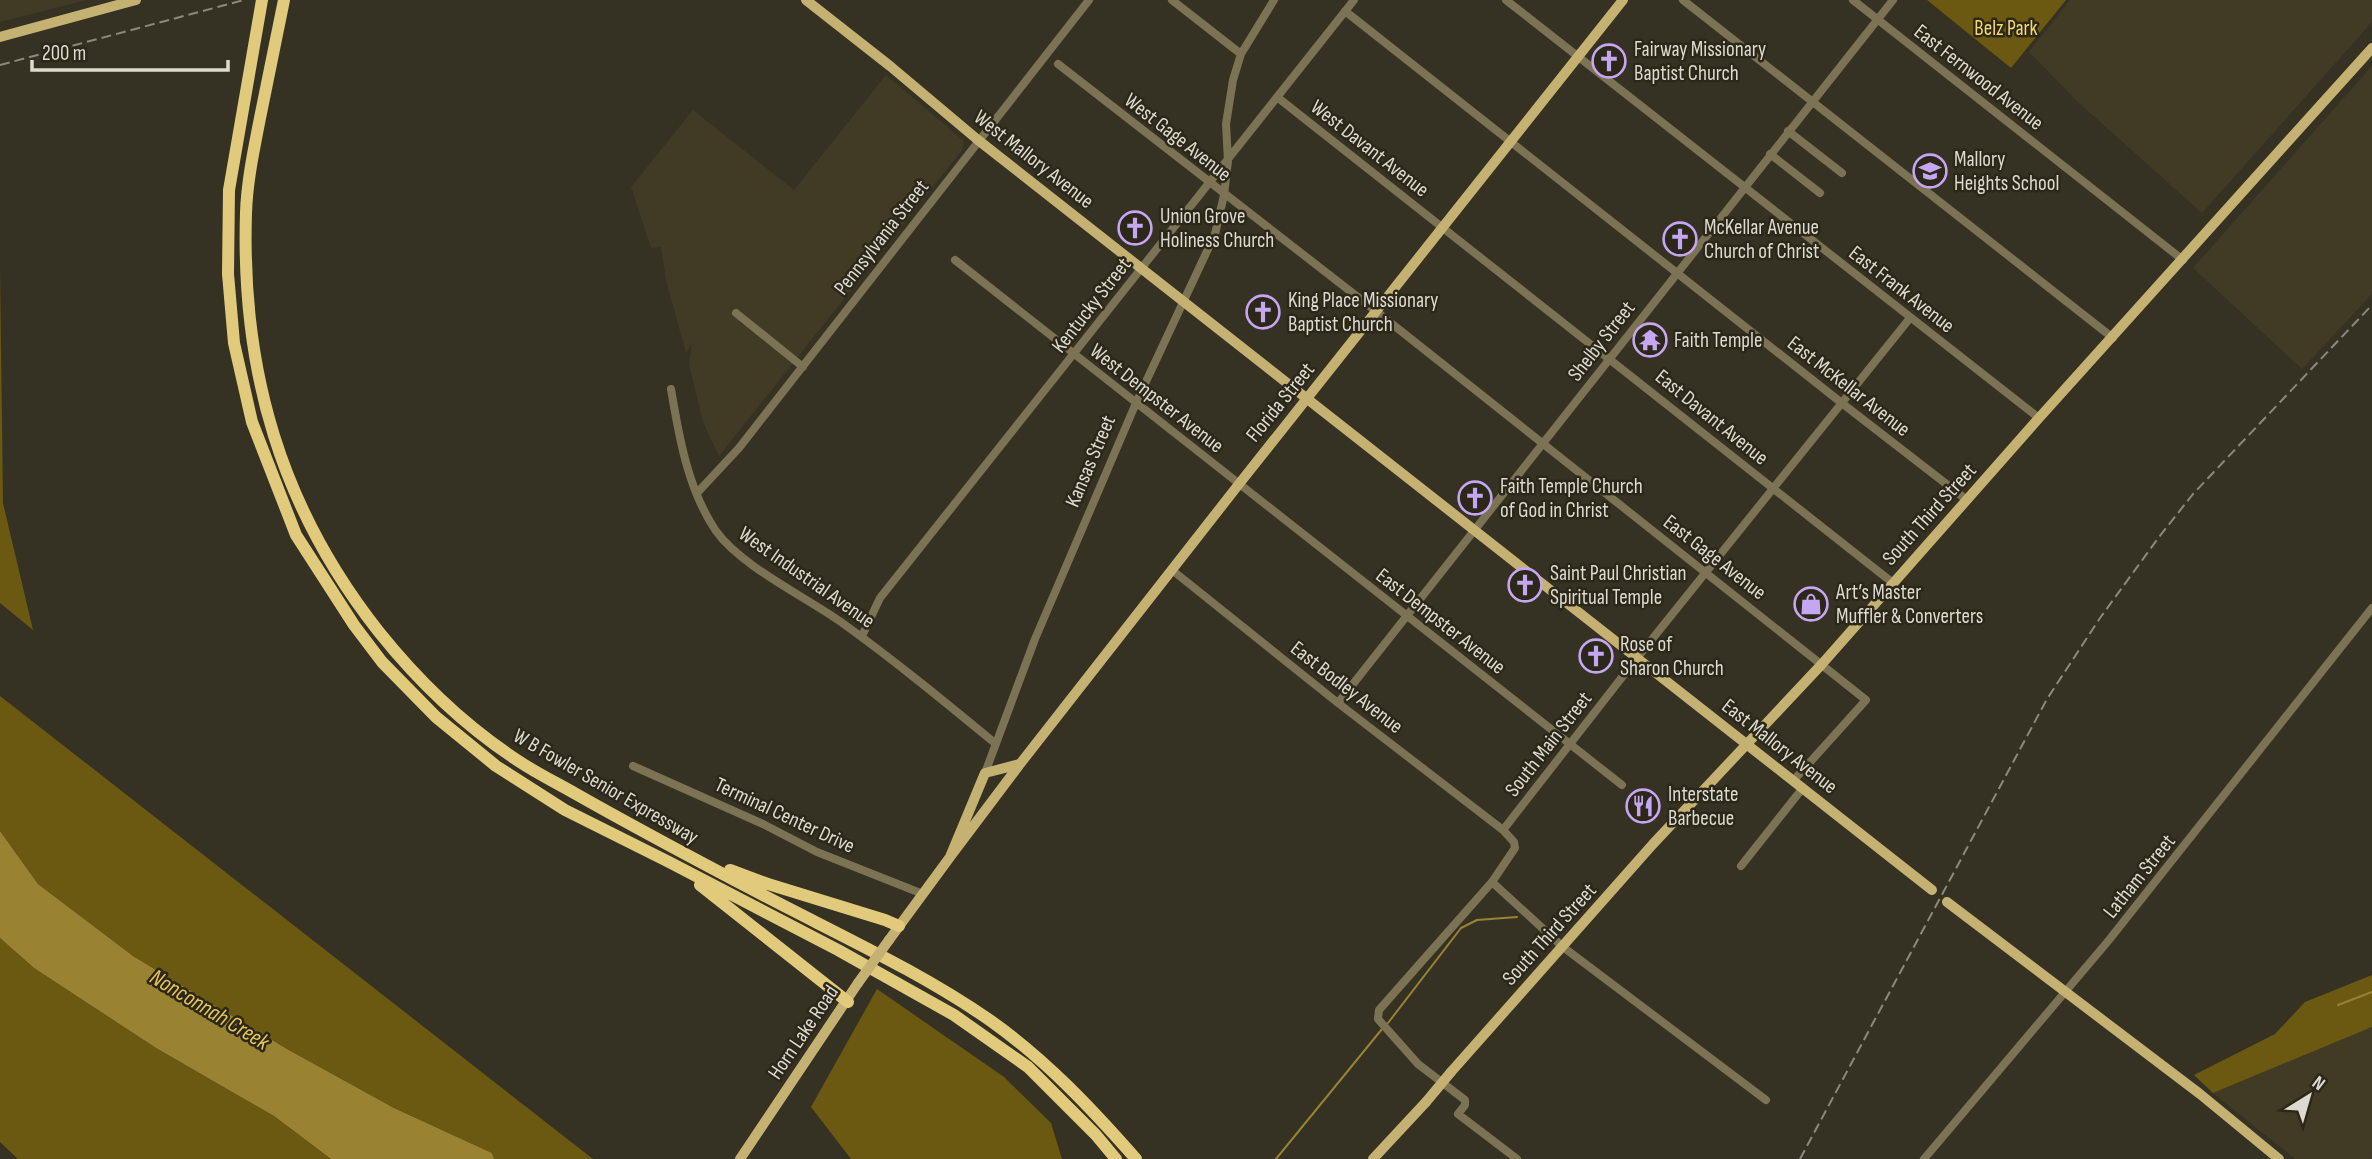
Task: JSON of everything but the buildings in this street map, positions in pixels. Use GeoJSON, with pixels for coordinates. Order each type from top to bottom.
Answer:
{"type":"FeatureCollection","features":[{"type":"Feature","properties":{"kind":"highway","name":"W B Fowler Senior Expressway"},"geometry":{"type":"LineString","coordinates":[[283,5],[253,155],[246,209],[246,273],[253,346],[267,414],[288,480],[313,534],[362,610],[396,652],[449,708],[520,762],[678,850],[935,985],[992,1022],[1046,1065],[1104,1122],[1136,1159]]}},
{"type":"Feature","properties":{"kind":"highway","name":"W B Fowler Senior Expressway"},"geometry":{"type":"LineString","coordinates":[[260,6],[229,190],[228,274],[234,343],[252,422],[296,535],[327,586],[382,662],[436,717],[495,766],[565,810],[918,993],[995,1042],[1028,1067],[1096,1135],[1116,1159]]}},
{"type":"Feature","properties":{"kind":"highway"},"geometry":{"type":"LineString","coordinates":[[678,850],[768,884],[899,926]]}},
{"type":"Feature","properties":{"kind":"highway"},"geometry":{"type":"LineString","coordinates":[[669,862],[730,907],[848,1002]]}},
{"type":"Feature","properties":{"kind":"main road"},"geometry":{"type":"LineString","coordinates":[[0,37],[136,0]]}},
{"type":"Feature","properties":{"kind":"main road","name":"West Mallory Avenue"},"geometry":{"type":"LineString","coordinates":[[806,0],[978,140],[1307,398]]}},
{"type":"Feature","properties":{"kind":"main road","name":"Florida Street"},"geometry":{"type":"LineString","coordinates":[[950,858],[1239,484],[1623,0]]}},
{"type":"Feature","properties":{"kind":"main road","name":"South Third Street"},"geometry":{"type":"LineString","coordinates":[[1373,1159],[1746,744],[1822,664],[2372,48]]}},
{"type":"Feature","properties":{"kind":"main road","name":"East Mallory Avenue"},"geometry":{"type":"LineString","coordinates":[[1307,398],[1932,890]]}},
{"type":"Feature","properties":{"kind":"main road"},"geometry":{"type":"LineString","coordinates":[[985,773],[1020,764]]}},
{"type":"Feature","properties":{"kind":"main road","name":"Kansas Street"},"geometry":{"type":"LineString","coordinates":[[899,926],[950,858],[985,773]]}},
{"type":"Feature","properties":{"kind":"main road"},"geometry":{"type":"LineString","coordinates":[[1947,902],[2200,1094],[2279,1159]]}},
{"type":"Feature","properties":{"kind":"main road","name":"Horn Lake Road"},"geometry":{"type":"LineString","coordinates":[[740,1159],[899,926]]}},
{"type":"Feature","properties":{"kind":"street"},"geometry":{"type":"LineString","coordinates":[[818,9],[825,0]]}},
{"type":"Feature","properties":{"kind":"street","name":"Pennsylvania Street"},"geometry":{"type":"LineString","coordinates":[[697,493],[739,448],[1089,0]]}},
{"type":"Feature","properties":{"kind":"street"},"geometry":{"type":"LineString","coordinates":[[1172,0],[1241,54]]}},
{"type":"Feature","properties":{"kind":"street","name":"Kansas Street"},"geometry":{"type":"LineString","coordinates":[[985,773],[1035,639],[1136,403],[1215,234],[1228,161],[1226,124],[1233,80],[1241,54],[1275,0]]}},
{"type":"Feature","properties":{"kind":"street","name":"Kentucky Street"},"geometry":{"type":"LineString","coordinates":[[862,636],[880,598],[1354,0]]}},
{"type":"Feature","properties":{"kind":"street","name":"East Frank Avenue"},"geometry":{"type":"LineString","coordinates":[[1506,0],[2039,418]]}},
{"type":"Feature","properties":{"kind":"street"},"geometry":{"type":"LineString","coordinates":[[1683,0],[2113,338]]}},
{"type":"Feature","properties":{"kind":"street","name":"East Fernwood Avenue"},"geometry":{"type":"LineString","coordinates":[[1853,0],[2183,260]]}},
{"type":"Feature","properties":{"kind":"street","name":"Shelby Street"},"geometry":{"type":"LineString","coordinates":[[1338,703],[1893,0]]}},
{"type":"Feature","properties":{"kind":"street","name":"East McKellar Avenue"},"geometry":{"type":"LineString","coordinates":[[1345,11],[1967,500]]}},
{"type":"Feature","properties":{"kind":"street","name":"West Gage Avenue"},"geometry":{"type":"LineString","coordinates":[[1058,64],[1377,312]]}},
{"type":"Feature","properties":{"kind":"street","name":"West Davant Avenue"},"geometry":{"type":"LineString","coordinates":[[1277,97],[1442,228]]}},
{"type":"Feature","properties":{"kind":"street"},"geometry":{"type":"LineString","coordinates":[[1788,131],[1842,173]]}},
{"type":"Feature","properties":{"kind":"street"},"geometry":{"type":"LineString","coordinates":[[1770,154],[1820,193]]}},
{"type":"Feature","properties":{"kind":"street","name":"East Davant Avenue"},"geometry":{"type":"LineString","coordinates":[[1442,228],[1611,358],[1893,583]]}},
{"type":"Feature","properties":{"kind":"street","name":"West Dempster Avenue"},"geometry":{"type":"LineString","coordinates":[[954,260],[1239,484]]}},
{"type":"Feature","properties":{"kind":"street","name":"East Gage Avenue"},"geometry":{"type":"LineString","coordinates":[[1377,312],[1866,699],[1793,781]]}},
{"type":"Feature","properties":{"kind":"street"},"geometry":{"type":"LineString","coordinates":[[736,313],[803,367]]}},
{"type":"Feature","properties":{"kind":"street","name":"South Main Street"},"geometry":{"type":"LineString","coordinates":[[1503,830],[1637,658],[1910,318]]}},
{"type":"Feature","properties":{"kind":"street","name":"West Industrial Avenue"},"geometry":{"type":"LineString","coordinates":[[671,389],[679,441],[697,493],[716,530],[734,551],[862,636],[996,744]]}},
{"type":"Feature","properties":{"kind":"street","name":"East Dempster Avenue"},"geometry":{"type":"LineString","coordinates":[[1239,484],[1622,785]]}},
{"type":"Feature","properties":{"kind":"street","name":"East Bodley Avenue"},"geometry":{"type":"LineString","coordinates":[[1172,570],[1503,830]]}},
{"type":"Feature","properties":{"kind":"street","name":"Latham Street"},"geometry":{"type":"LineString","coordinates":[[1924,1159],[2175,860],[2372,608]]}},
{"type":"Feature","properties":{"kind":"street","name":"Terminal Center Drive"},"geometry":{"type":"LineString","coordinates":[[633,766],[763,824],[817,852],[923,894]]}},
{"type":"Feature","properties":{"kind":"street"},"geometry":{"type":"LineString","coordinates":[[1741,866],[1802,789]]}},
{"type":"Feature","properties":{"kind":"street"},"geometry":{"type":"LineString","coordinates":[[1503,830],[1514,842],[1515,848],[1492,882],[1379,1010],[1378,1019],[1418,1064],[1465,1100],[1465,1105],[1458,1114],[1517,1159]]}},
{"type":"Feature","properties":{"kind":"street"},"geometry":{"type":"LineString","coordinates":[[1492,882],[1563,947],[1766,1100]]}},
{"type":"Feature","properties":{"kind":"shaded area"},"geometry":{"type":"Polygon","coordinates":[[[0,0],[86,0],[0,22],[0,0]]]}},
{"type":"Feature","properties":{"kind":"shaded area"},"geometry":{"type":"Polygon","coordinates":[[[2070,0],[2372,0],[2372,22],[2202,213],[2079,103],[2029,52],[2070,0]]]}},
{"type":"Feature","properties":{"kind":"shaded area"},"geometry":{"type":"Polygon","coordinates":[[[2372,66],[2372,294],[2302,369],[2193,268],[2372,66]]]}},
{"type":"Feature","properties":{"kind":"shaded area"},"geometry":{"type":"Polygon","coordinates":[[[886,75],[964,141],[963,149],[719,456],[703,422],[689,365],[692,343],[686,353],[666,280],[661,247],[651,248],[631,187],[693,110],[794,190],[886,75]]]}},
{"type":"Feature","properties":{"kind":"shaded area"},"geometry":{"type":"Polygon","coordinates":[[[2372,1027],[2372,1158],[2295,1159],[2213,1093],[2372,1027]]]}},
{"type":"Feature","properties":{"kind":"green space","name":"Belz Park"},"geometry":{"type":"Polygon","coordinates":[[[1927,0],[2066,0],[2011,68],[1927,0]]]}},
{"type":"Feature","properties":{"kind":"green space"},"geometry":{"type":"Polygon","coordinates":[[[0,271],[3,503],[33,630],[0,603],[0,271]]]}},
{"type":"Feature","properties":{"kind":"green space"},"geometry":{"type":"Polygon","coordinates":[[[0,696],[593,1159],[494,1159],[492,1153],[394,1108],[287,1049],[133,956],[38,884],[0,831],[0,696]]]}},
{"type":"Feature","properties":{"kind":"green space"},"geometry":{"type":"Polygon","coordinates":[[[0,938],[34,968],[156,1048],[274,1116],[331,1159],[18,1159],[0,1142],[0,938]]]}},
{"type":"Feature","properties":{"kind":"green space"},"geometry":{"type":"Polygon","coordinates":[[[2372,975],[2372,1027],[2213,1093],[2194,1075],[2275,1034],[2305,1002],[2372,975]]]}},
{"type":"Feature","properties":{"kind":"green space"},"geometry":{"type":"Polygon","coordinates":[[[877,989],[1004,1077],[1051,1123],[1062,1159],[851,1159],[811,1107],[877,989]]]}},
{"type":"Feature","properties":{"kind":"water","name":"Nonconnah Creek"},"geometry":{"type":"Polygon","coordinates":[[[0,831],[38,884],[133,956],[287,1049],[394,1108],[492,1153],[494,1159],[331,1159],[274,1116],[156,1048],[34,968],[0,938],[0,831]]]}},
{"type":"Feature","properties":{"kind":"waterway"},"geometry":{"type":"LineString","coordinates":[[1388,1023],[1461,928],[1477,920],[1517,917]]}},
{"type":"Feature","properties":{"kind":"waterway"},"geometry":{"type":"LineString","coordinates":[[2338,1005],[2372,992]]}},
{"type":"Feature","properties":{"kind":"waterway"},"geometry":{"type":"LineString","coordinates":[[1276,1159],[1382,1029]]}},
{"type":"Feature","properties":{"kind":"railway"},"geometry":{"type":"LineString","coordinates":[[0,65],[244,0]]}},
{"type":"Feature","properties":{"kind":"railway"},"geometry":{"type":"LineString","coordinates":[[1800,1159],[2047,699],[2100,618],[2193,494],[2372,305]]}},
{"type":"Feature","properties":{"kind":"place","name":"Fairway Missionary Baptist Church"},"geometry":{"type":"Point","coordinates":[1609,61]}},
{"type":"Feature","properties":{"kind":"place","name":"Mallory Heights School"},"geometry":{"type":"Point","coordinates":[1930,171]}},
{"type":"Feature","properties":{"kind":"place","name":"Union Grove Holiness Church"},"geometry":{"type":"Point","coordinates":[1135,228]}},
{"type":"Feature","properties":{"kind":"place","name":"McKellar Avenue Church of Christ"},"geometry":{"type":"Point","coordinates":[1680,239]}},
{"type":"Feature","properties":{"kind":"place","name":"King Place Missionary Baptist Church"},"geometry":{"type":"Point","coordinates":[1263,312]}},
{"type":"Feature","properties":{"kind":"place","name":"Faith Temple"},"geometry":{"type":"Point","coordinates":[1650,340]}},
{"type":"Feature","properties":{"kind":"place","name":"Faith Temple Church of God in Christ"},"geometry":{"type":"Point","coordinates":[1475,498]}},
{"type":"Feature","properties":{"kind":"place","name":"Saint Paul Christian Spiritual Temple"},"geometry":{"type":"Point","coordinates":[1525,585]}},
{"type":"Feature","properties":{"kind":"place","name":"Art’s Master Muffler & Converters"},"geometry":{"type":"Point","coordinates":[1811,604]}},
{"type":"Feature","properties":{"kind":"place","name":"Rose of Sharon Church"},"geometry":{"type":"Point","coordinates":[1596,656]}},
{"type":"Feature","properties":{"kind":"place","name":"Interstate Barbecue"},"geometry":{"type":"Point","coordinates":[1643,806]}}]}
